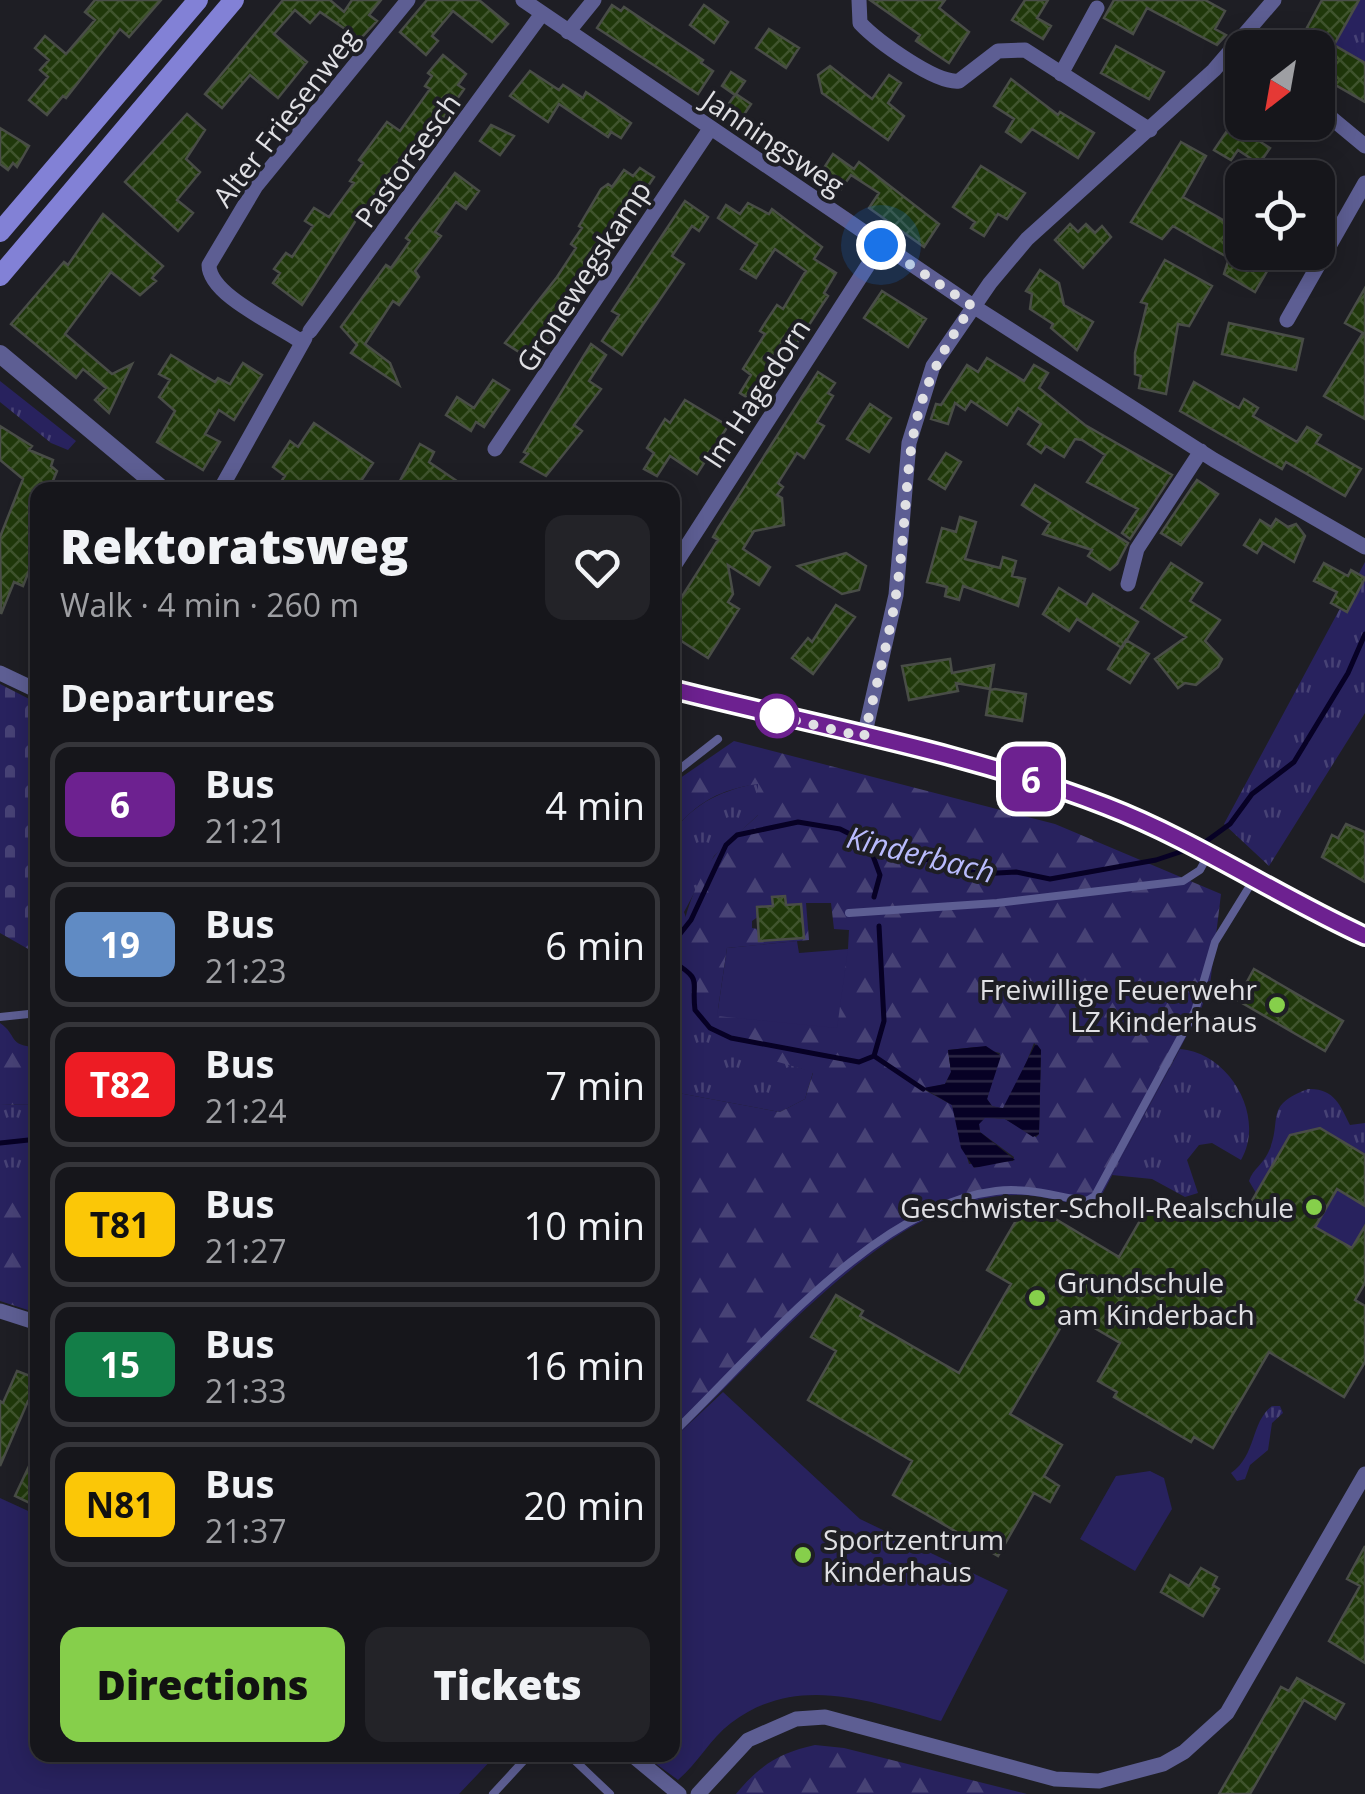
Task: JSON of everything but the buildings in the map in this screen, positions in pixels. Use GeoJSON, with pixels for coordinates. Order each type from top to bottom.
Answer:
{"type":"FeatureCollection","features":[{"type":"Feature","properties":{"kind":"main road"},"geometry":{"type":"LineString","coordinates":[[0,232],[198,0]]}},
{"type":"Feature","properties":{"kind":"main road"},"geometry":{"type":"LineString","coordinates":[[0,276],[234,0]]}},
{"type":"Feature","properties":{"kind":"street","name":"Alter Friesenweg"},"geometry":{"type":"LineString","coordinates":[[305,337],[224,292],[209,274],[209,264],[256,186],[408,0]]}},
{"type":"Feature","properties":{"kind":"street","name":"Janningsweg"},"geometry":{"type":"LineString","coordinates":[[523,0],[972,306],[1201,451],[1365,548]]}},
{"type":"Feature","properties":{"kind":"street"},"geometry":{"type":"LineString","coordinates":[[568,32],[594,0]]}},
{"type":"Feature","properties":{"kind":"street"},"geometry":{"type":"LineString","coordinates":[[859,0],[860,23],[870,34],[948,82],[968,76],[998,51],[1014,48],[1150,130]]}},
{"type":"Feature","properties":{"kind":"street"},"geometry":{"type":"LineString","coordinates":[[1254,30],[1274,0]]}},
{"type":"Feature","properties":{"kind":"street"},"geometry":{"type":"LineString","coordinates":[[1061,74],[1098,8]]}},
{"type":"Feature","properties":{"kind":"street","name":"Pastorsesch"},"geometry":{"type":"LineString","coordinates":[[225,482],[305,337],[542,15]]}},
{"type":"Feature","properties":{"kind":"street"},"geometry":{"type":"LineString","coordinates":[[864,737],[896,594],[906,468],[915,415],[934,366],[972,306],[1050,216],[1225,64]]}},
{"type":"Feature","properties":{"kind":"street"},"geometry":{"type":"LineString","coordinates":[[1335,121],[1365,146]]}},
{"type":"Feature","properties":{"kind":"street","name":"Gronewegskamp"},"geometry":{"type":"LineString","coordinates":[[496,449],[710,129]]}},
{"type":"Feature","properties":{"kind":"street"},"geometry":{"type":"LineString","coordinates":[[1288,320],[1365,183]]}},
{"type":"Feature","properties":{"kind":"street","name":"Im Hagedorn"},"geometry":{"type":"LineString","coordinates":[[680,556],[881,245]]}},
{"type":"Feature","properties":{"kind":"street"},"geometry":{"type":"LineString","coordinates":[[0,354],[153,482]]}},
{"type":"Feature","properties":{"kind":"street"},"geometry":{"type":"LineString","coordinates":[[1128,584],[1137,550],[1201,451]]}},
{"type":"Feature","properties":{"kind":"street"},"geometry":{"type":"LineString","coordinates":[[0,672],[30,687]]}},
{"type":"Feature","properties":{"kind":"street"},"geometry":{"type":"LineString","coordinates":[[680,691],[1037,781],[1177,838],[1365,936]]}},
{"type":"Feature","properties":{"kind":"street"},"geometry":{"type":"LineString","coordinates":[[0,1311],[30,1320]]}},
{"type":"Feature","properties":{"kind":"street"},"geometry":{"type":"LineString","coordinates":[[698,1794],[732,1754],[770,1727],[824,1717],[1055,1780],[1100,1781],[1162,1764],[1184,1752],[1226,1713],[1365,1474]]}},
{"type":"Feature","properties":{"kind":"street"},"geometry":{"type":"LineString","coordinates":[[640,1762],[679,1794]]}},
{"type":"Feature","properties":{"kind":"lane"},"geometry":{"type":"LineString","coordinates":[[680,769],[718,739]]}},
{"type":"Feature","properties":{"kind":"lane"},"geometry":{"type":"LineString","coordinates":[[849,913],[996,903],[1182,881],[1200,870],[1210,856]]}},
{"type":"Feature","properties":{"kind":"lane"},"geometry":{"type":"LineString","coordinates":[[680,1426],[831,1281],[908,1222],[954,1199],[996,1190],[1034,1190],[1087,1201],[1095,1196],[1195,1011],[1228,918],[1254,878]]}},
{"type":"Feature","properties":{"kind":"lane"},"geometry":{"type":"LineString","coordinates":[[0,1016],[30,1014]]}},
{"type":"Feature","properties":{"kind":"lane"},"geometry":{"type":"LineString","coordinates":[[494,1794],[524,1762]]}},
{"type":"Feature","properties":{"kind":"lane"},"geometry":{"type":"LineString","coordinates":[[576,1762],[610,1794]]}},
{"type":"Feature","properties":{"kind":"green space"},"geometry":{"type":"Polygon","coordinates":[[[1360,0],[1365,0],[1365,62],[1335,43],[1360,0]]]}},
{"type":"Feature","properties":{"kind":"green space"},"geometry":{"type":"Polygon","coordinates":[[[0,381],[76,441],[68,450],[51,443],[0,402],[0,381]]]}},
{"type":"Feature","properties":{"kind":"green space"},"geometry":{"type":"Polygon","coordinates":[[[1365,562],[1365,713],[1269,866],[1224,824],[1365,562]]]}},
{"type":"Feature","properties":{"kind":"green space"},"geometry":{"type":"Polygon","coordinates":[[[0,684],[30,699],[30,950],[0,933],[0,684]]]}},
{"type":"Feature","properties":{"kind":"green space"},"geometry":{"type":"Polygon","coordinates":[[[734,741],[1055,824],[1221,894],[1210,985],[1201,1009],[1100,1198],[1075,1203],[1034,1196],[996,1196],[959,1205],[922,1221],[884,1245],[808,1307],[680,1432],[680,1093],[780,1112],[805,1099],[813,1073],[732,1047],[708,1031],[692,1010],[683,986],[680,960],[689,906],[713,858],[758,815],[758,784],[732,789],[691,812],[680,824],[680,778],[734,741]],[[772,897],[773,906],[752,921],[752,928],[804,937],[801,905],[786,905],[772,897]],[[806,903],[809,940],[727,948],[717,1016],[848,949],[849,930],[834,929],[831,903],[806,903]],[[1034,1043],[1013,1096],[1003,1109],[992,1106],[987,1099],[1000,1053],[976,1047],[948,1050],[951,1072],[945,1084],[923,1089],[952,1105],[969,1164],[1013,1161],[1014,1157],[980,1132],[979,1124],[985,1117],[1005,1119],[1036,1137],[1039,1134],[1041,1050],[1034,1043]]]}},
{"type":"Feature","properties":{"kind":"green space"},"geometry":{"type":"Polygon","coordinates":[[[758,783],[758,815],[714,856],[684,912],[731,1046],[813,1072],[805,1099],[780,1112],[680,1093],[680,824],[711,799],[758,783]]]}},
{"type":"Feature","properties":{"kind":"green space"},"geometry":{"type":"Polygon","coordinates":[[[797,941],[799,953],[848,949],[837,1028],[717,1016],[727,948],[797,941]]]}},
{"type":"Feature","properties":{"kind":"green space"},"geometry":{"type":"Polygon","coordinates":[[[0,1023],[17,1042],[30,1046],[30,1104],[0,1105],[0,1023]]]}},
{"type":"Feature","properties":{"kind":"green space"},"geometry":{"type":"Polygon","coordinates":[[[1180,1049],[1198,1053],[1228,1075],[1239,1090],[1249,1125],[1248,1143],[1241,1160],[1212,1143],[1199,1145],[1187,1160],[1198,1193],[1185,1197],[1152,1179],[1112,1175],[1180,1049]]]}},
{"type":"Feature","properties":{"kind":"green space"},"geometry":{"type":"Polygon","coordinates":[[[1308,1089],[1330,1095],[1350,1125],[1365,1123],[1365,1155],[1319,1128],[1290,1135],[1256,1193],[1249,1181],[1268,1153],[1279,1108],[1308,1089]]]}},
{"type":"Feature","properties":{"kind":"green space"},"geometry":{"type":"Polygon","coordinates":[[[30,1104],[30,1195],[0,1195],[0,1105],[30,1104]]]}},
{"type":"Feature","properties":{"kind":"green space"},"geometry":{"type":"Polygon","coordinates":[[[1337,1189],[1365,1206],[1365,1226],[1352,1248],[1315,1227],[1337,1189]]]}},
{"type":"Feature","properties":{"kind":"green space"},"geometry":{"type":"Polygon","coordinates":[[[0,1195],[30,1195],[30,1311],[0,1301],[0,1195]]]}},
{"type":"Feature","properties":{"kind":"green space","name":"Sportzentrum Kinderhaus"},"geometry":{"type":"Polygon","coordinates":[[[723,1392],[860,1519],[1008,1590],[941,1721],[860,1700],[807,1695],[756,1708],[731,1723],[678,1780],[654,1762],[680,1762],[680,1432],[723,1392]]]}},
{"type":"Feature","properties":{"kind":"green space"},"geometry":{"type":"Polygon","coordinates":[[[1272,1406],[1280,1406],[1283,1413],[1272,1423],[1268,1450],[1250,1465],[1245,1479],[1237,1481],[1231,1473],[1245,1457],[1260,1421],[1272,1406]]]}},
{"type":"Feature","properties":{"kind":"green space"},"geometry":{"type":"Polygon","coordinates":[[[1150,1471],[1164,1478],[1172,1509],[1135,1571],[1080,1539],[1116,1476],[1150,1471]]]}},
{"type":"Feature","properties":{"kind":"green space"},"geometry":{"type":"Polygon","coordinates":[[[0,1498],[30,1512],[30,1762],[489,1762],[459,1794],[0,1794],[0,1498]]]}},
{"type":"Feature","properties":{"kind":"green space"},"geometry":{"type":"Polygon","coordinates":[[[815,1745],[844,1748],[1027,1794],[736,1794],[771,1762],[815,1745]]]}},
{"type":"Feature","properties":{"kind":"shaded area"},"geometry":{"type":"Polygon","coordinates":[[[1036,1043],[1041,1050],[1039,1134],[1033,1137],[1005,1119],[985,1118],[979,1124],[980,1132],[1015,1160],[974,1168],[961,1148],[952,1105],[923,1088],[945,1084],[951,1072],[948,1050],[986,1046],[1001,1056],[987,1099],[992,1106],[1003,1108],[1036,1043]]]}},
{"type":"Feature","properties":{"kind":"waterway","name":"Kinderbach"},"geometry":{"type":"LineString","coordinates":[[1201,845],[1230,824],[1252,794],[1294,762],[1348,673],[1365,634]]}},
{"type":"Feature","properties":{"kind":"waterway","name":"Kinderbach"},"geometry":{"type":"LineString","coordinates":[[680,934],[691,920],[726,845],[737,835],[798,822],[840,829],[868,843],[979,874],[1016,872],[1050,879],[1156,860],[1186,850]]}},
{"type":"Feature","properties":{"kind":"waterway"},"geometry":{"type":"LineString","coordinates":[[874,897],[880,875],[873,856],[878,844]]}},
{"type":"Feature","properties":{"kind":"waterway"},"geometry":{"type":"LineString","coordinates":[[680,967],[692,977],[695,1010],[710,1028],[731,1038],[859,1062],[874,1056],[884,1021],[879,926]]}},
{"type":"Feature","properties":{"kind":"waterway"},"geometry":{"type":"LineString","coordinates":[[874,1056],[923,1089]]}},
{"type":"Feature","properties":{"kind":"waterway","name":"Kinderbach"},"geometry":{"type":"LineString","coordinates":[[0,1143],[30,1140]]}},
{"type":"Feature","properties":{"kind":"bus line","name":"6"},"geometry":{"type":"LineString","coordinates":[[680,691],[984,766],[1075,794],[1196,846],[1365,936]]}},
{"type":"Feature","properties":{"kind":"place","name":"Freiwillige Feuerwehr LZ Kinderhaus"},"geometry":{"type":"Point","coordinates":[1277,1005]}},
{"type":"Feature","properties":{"kind":"place","name":"Geschwister-Scholl-Realschule"},"geometry":{"type":"Point","coordinates":[1314,1207]}},
{"type":"Feature","properties":{"kind":"place","name":"Grundschule am Kinderbach"},"geometry":{"type":"Point","coordinates":[1037,1298]}},
{"type":"Feature","properties":{"kind":"place","name":"Sportzentrum Kinderhaus"},"geometry":{"type":"Point","coordinates":[803,1555]}},
{"type":"Feature","properties":{"kind":"route"},"geometry":{"type":"LineString","coordinates":[[777,716],[769,714],[864,737],[896,594],[906,468],[915,415],[934,366],[972,306],[881,245]]}}]}
